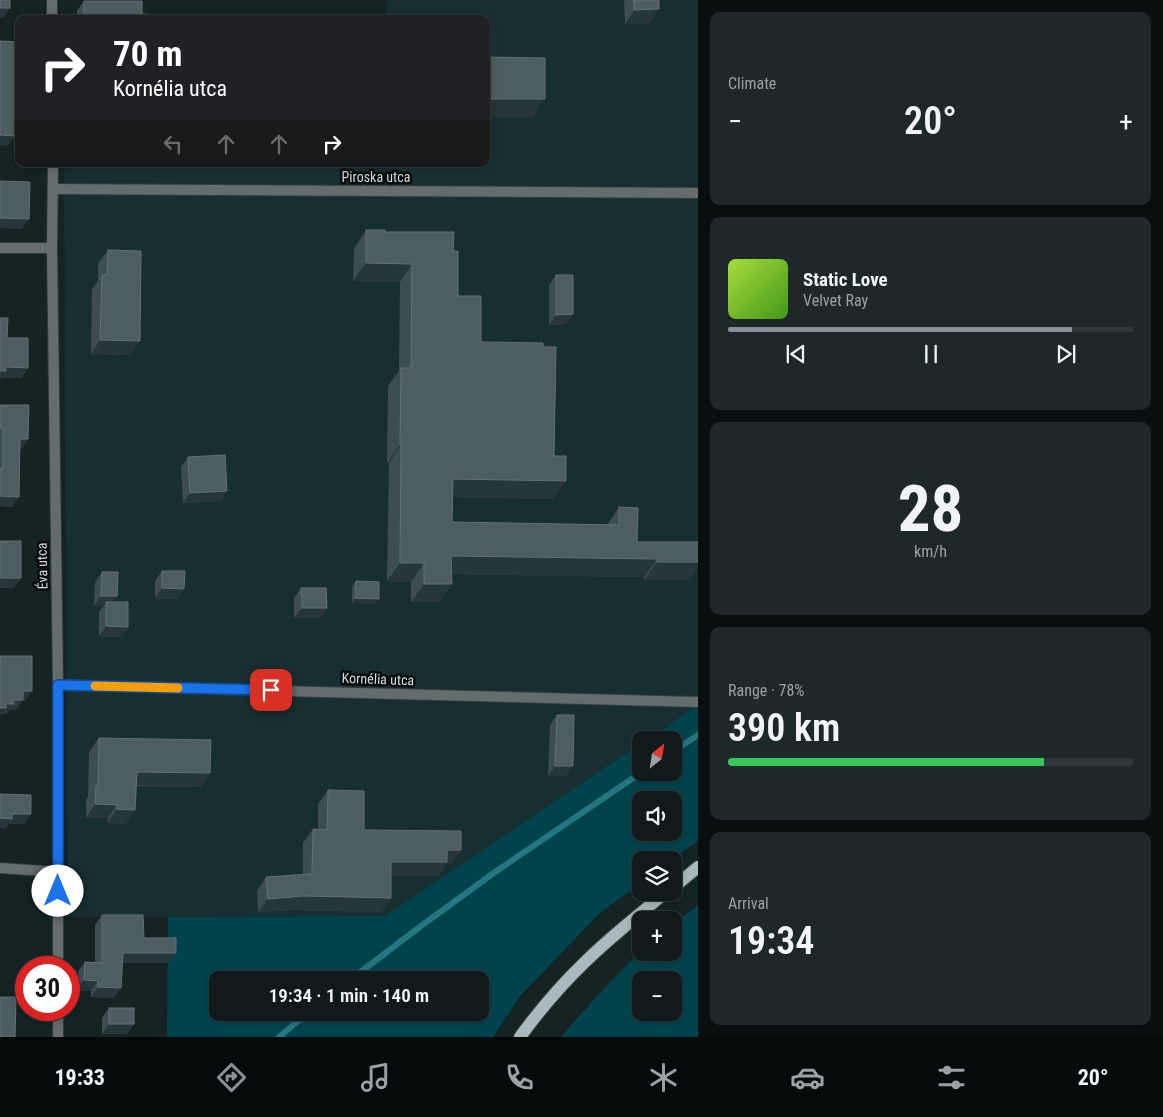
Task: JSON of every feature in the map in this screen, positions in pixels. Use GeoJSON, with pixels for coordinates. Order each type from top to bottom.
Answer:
{"type":"FeatureCollection","features":[{"type":"Feature","properties":{"kind":"main road"},"geometry":{"type":"LineString","coordinates":[[682,880],[698,867]]}},
{"type":"Feature","properties":{"kind":"main road"},"geometry":{"type":"LineString","coordinates":[[520,1037],[585,962],[655,901]]}},
{"type":"Feature","properties":{"kind":"street"},"geometry":{"type":"LineString","coordinates":[[52,0],[52,15]]}},
{"type":"Feature","properties":{"kind":"street","name":"Éva utca"},"geometry":{"type":"LineString","coordinates":[[53,167],[52,248],[58,685],[58,956]]}},
{"type":"Feature","properties":{"kind":"street","name":"Piroska utca"},"geometry":{"type":"LineString","coordinates":[[53,189],[698,193]]}},
{"type":"Feature","properties":{"kind":"street"},"geometry":{"type":"LineString","coordinates":[[0,248],[52,248]]}},
{"type":"Feature","properties":{"kind":"street","name":"Kornélia utca"},"geometry":{"type":"LineString","coordinates":[[58,685],[698,702]]}},
{"type":"Feature","properties":{"kind":"street"},"geometry":{"type":"LineString","coordinates":[[0,868],[58,872]]}},
{"type":"Feature","properties":{"kind":"street"},"geometry":{"type":"LineString","coordinates":[[58,1021],[58,1037]]}},
{"type":"Feature","properties":{"kind":"shaded area"},"geometry":{"type":"Polygon","coordinates":[[[387,0],[698,0],[698,705],[659,731],[632,731],[632,749],[385,916],[68,917],[64,167],[490,167],[490,15],[386,15],[387,0]]]}},
{"type":"Feature","properties":{"kind":"shaded area"},"geometry":{"type":"Polygon","coordinates":[[[698,705],[698,841],[682,853],[682,851],[632,851],[632,890],[600,913],[521,995],[493,1037],[167,1037],[168,917],[385,916],[632,749],[632,781],[682,781],[682,731],[659,731],[698,705]]]}},
{"type":"Feature","properties":{"kind":"shaded area"},"geometry":{"type":"Polygon","coordinates":[[[698,905],[698,1037],[561,1037],[632,961],[682,961],[682,918],[698,905]]]}},
{"type":"Feature","properties":{"kind":"building"},"geometry":{"type":"Polygon","coordinates":[[[0,0],[10,0],[10,8],[0,8],[0,0]]]}},
{"type":"Feature","properties":{"kind":"building"},"geometry":{"type":"Polygon","coordinates":[[[634,0],[659,0],[659,9],[634,10],[634,0]]]}},
{"type":"Feature","properties":{"kind":"building"},"geometry":{"type":"Polygon","coordinates":[[[84,1],[142,1],[142,14],[160,15],[83,15],[84,1]]]}},
{"type":"Feature","properties":{"kind":"building"},"geometry":{"type":"Polygon","coordinates":[[[0,41],[15,42],[15,136],[0,135],[0,41]]]}},
{"type":"Feature","properties":{"kind":"building"},"geometry":{"type":"Polygon","coordinates":[[[490,57],[545,58],[545,99],[490,99],[490,57]]]}},
{"type":"Feature","properties":{"kind":"building"},"geometry":{"type":"Polygon","coordinates":[[[0,181],[30,182],[29,219],[0,218],[0,181]]]}},
{"type":"Feature","properties":{"kind":"building"},"geometry":{"type":"Polygon","coordinates":[[[366,230],[385,230],[385,232],[454,232],[453,251],[458,251],[458,296],[481,296],[481,342],[543,343],[543,347],[556,347],[554,456],[566,456],[566,481],[453,479],[452,522],[619,525],[619,507],[638,508],[637,542],[698,542],[698,562],[657,562],[657,559],[451,556],[452,584],[424,584],[424,563],[400,563],[401,368],[411,368],[412,264],[366,263],[366,230]]]}},
{"type":"Feature","properties":{"kind":"building"},"geometry":{"type":"Polygon","coordinates":[[[108,250],[141,251],[140,341],[100,340],[102,275],[107,275],[108,250]]]}},
{"type":"Feature","properties":{"kind":"building"},"geometry":{"type":"Polygon","coordinates":[[[556,275],[573,275],[573,314],[556,315],[556,275]]]}},
{"type":"Feature","properties":{"kind":"building"},"geometry":{"type":"Polygon","coordinates":[[[0,318],[8,318],[7,338],[28,338],[28,368],[6,367],[6,371],[0,371],[0,318]]]}},
{"type":"Feature","properties":{"kind":"building"},"geometry":{"type":"Polygon","coordinates":[[[0,405],[29,405],[28,439],[20,439],[19,497],[0,496],[0,468],[3,469],[3,428],[0,428],[0,405]]]}},
{"type":"Feature","properties":{"kind":"building"},"geometry":{"type":"Polygon","coordinates":[[[225,455],[227,491],[190,493],[188,457],[225,455]]]}},
{"type":"Feature","properties":{"kind":"building"},"geometry":{"type":"Polygon","coordinates":[[[0,541],[21,541],[21,578],[0,578],[0,541]]]}},
{"type":"Feature","properties":{"kind":"building"},"geometry":{"type":"Polygon","coordinates":[[[162,571],[185,571],[184,589],[162,588],[162,571]]]}},
{"type":"Feature","properties":{"kind":"building"},"geometry":{"type":"Polygon","coordinates":[[[102,572],[118,572],[117,596],[101,596],[102,572]]]}},
{"type":"Feature","properties":{"kind":"building"},"geometry":{"type":"Polygon","coordinates":[[[356,581],[379,582],[379,599],[355,598],[356,581]]]}},
{"type":"Feature","properties":{"kind":"building"},"geometry":{"type":"Polygon","coordinates":[[[301,588],[326,588],[327,608],[302,608],[301,588]]]}},
{"type":"Feature","properties":{"kind":"building"},"geometry":{"type":"Polygon","coordinates":[[[106,602],[128,602],[128,627],[106,626],[106,602]]]}},
{"type":"Feature","properties":{"kind":"building"},"geometry":{"type":"Polygon","coordinates":[[[0,656],[32,656],[32,691],[23,691],[23,700],[13,700],[14,704],[6,704],[6,708],[0,708],[0,656]]]}},
{"type":"Feature","properties":{"kind":"building"},"geometry":{"type":"Polygon","coordinates":[[[557,715],[574,715],[573,766],[555,766],[557,715]]]}},
{"type":"Feature","properties":{"kind":"building"},"geometry":{"type":"Polygon","coordinates":[[[99,738],[211,740],[210,773],[137,772],[135,810],[117,809],[117,805],[95,804],[96,786],[98,786],[99,738]]]}},
{"type":"Feature","properties":{"kind":"building"},"geometry":{"type":"Polygon","coordinates":[[[328,790],[364,791],[364,830],[461,831],[461,850],[447,850],[447,862],[391,862],[391,898],[303,896],[268,899],[266,877],[312,874],[313,829],[327,830],[328,790]]]}},
{"type":"Feature","properties":{"kind":"building"},"geometry":{"type":"Polygon","coordinates":[[[0,794],[31,795],[31,814],[12,814],[12,819],[0,818],[0,794]]]}},
{"type":"Feature","properties":{"kind":"building"},"geometry":{"type":"Polygon","coordinates":[[[102,915],[143,915],[144,938],[176,938],[176,953],[123,953],[121,988],[98,987],[98,981],[84,980],[85,962],[102,963],[102,915]]]}},
{"type":"Feature","properties":{"kind":"building"},"geometry":{"type":"Polygon","coordinates":[[[0,997],[15,997],[15,1037],[0,1037],[0,997]]]}},
{"type":"Feature","properties":{"kind":"building"},"geometry":{"type":"Polygon","coordinates":[[[109,1008],[134,1008],[134,1024],[109,1024],[109,1008]]]}},
{"type":"Feature","properties":{"kind":"waterway"},"geometry":{"type":"LineString","coordinates":[[682,746],[698,735]]}},
{"type":"Feature","properties":{"kind":"waterway"},"geometry":{"type":"LineString","coordinates":[[362,971],[495,872],[632,779]]}},
{"type":"Feature","properties":{"kind":"waterway"},"geometry":{"type":"LineString","coordinates":[[279,1037],[298,1021]]}},
{"type":"Feature","properties":{"kind":"slow traffic"},"geometry":{"type":"LineString","coordinates":[[95,686],[178,688]]}},
{"type":"Feature","properties":{"kind":"route"},"geometry":{"type":"LineString","coordinates":[[58,891],[58,685],[271,690]]}}]}
